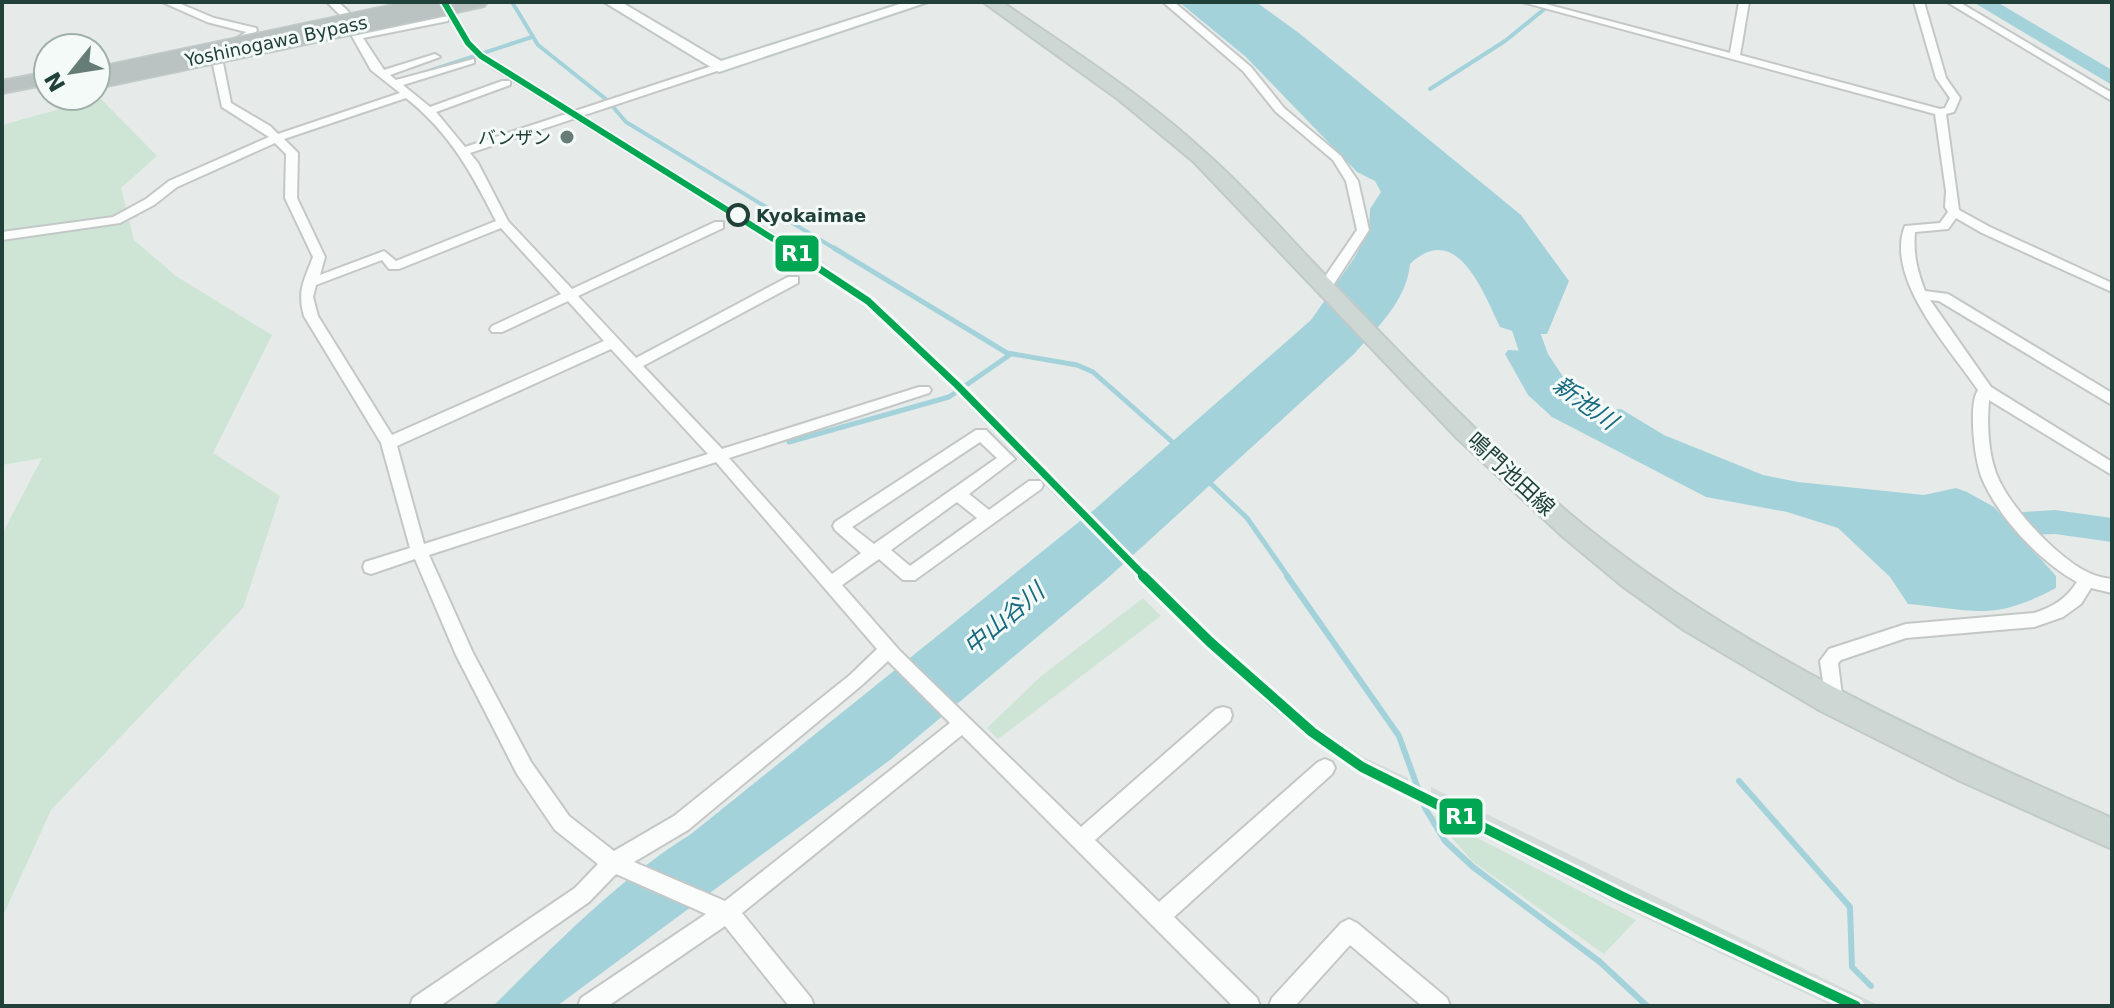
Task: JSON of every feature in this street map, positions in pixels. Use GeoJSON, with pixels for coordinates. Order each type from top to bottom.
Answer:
{"type":"FeatureCollection","features":[{"type":"Feature","properties":{"kind":"highway"},"geometry":{"type":"LineString","coordinates":[[380,16],[413,2]]}},
{"type":"Feature","properties":{"kind":"highway","name":"Yoshinogawa Bypass"},"geometry":{"type":"LineString","coordinates":[[112,75],[380,16],[427,2]]}},
{"type":"Feature","properties":{"kind":"highway","name":"Yoshinogawa Bypass"},"geometry":{"type":"LineString","coordinates":[[112,66],[456,2]]}},
{"type":"Feature","properties":{"kind":"highway"},"geometry":{"type":"LineString","coordinates":[[380,16],[478,2]]}},
{"type":"Feature","properties":{"kind":"highway"},"geometry":{"type":"LineString","coordinates":[[4,88],[32,82]]}},
{"type":"Feature","properties":{"kind":"highway"},"geometry":{"type":"LineString","coordinates":[[4,88],[32,87]]}},
{"type":"Feature","properties":{"kind":"main road","name":"鳴門池田線"},"geometry":{"type":"LineString","coordinates":[[991,2],[1126,95],[1181,141],[1490,457],[1573,531],[1717,634],[1834,704],[1979,776],[2112,834]]}},
{"type":"Feature","properties":{"kind":"street"},"geometry":{"type":"LineString","coordinates":[[167,2],[211,20],[252,30],[248,37],[210,61],[218,63],[226,105],[276,137],[292,153],[291,198],[319,257],[306,297],[311,316],[389,443],[419,550],[465,655],[524,768],[562,823],[620,866],[720,908],[803,1006]]}},
{"type":"Feature","properties":{"kind":"street"},"geometry":{"type":"LineString","coordinates":[[332,2],[387,79],[404,95],[429,111],[462,152],[482,178],[503,223],[718,455],[891,652],[1249,1006]]}},
{"type":"Feature","properties":{"kind":"street"},"geometry":{"type":"LineString","coordinates":[[611,2],[719,67]]}},
{"type":"Feature","properties":{"kind":"street"},"geometry":{"type":"LineString","coordinates":[[462,152],[921,2]]}},
{"type":"Feature","properties":{"kind":"street"},"geometry":{"type":"LineString","coordinates":[[1168,2],[1247,69],[1280,110],[1337,158],[1352,181],[1363,230],[1327,289]]}},
{"type":"Feature","properties":{"kind":"street"},"geometry":{"type":"LineString","coordinates":[[1527,2],[1556,6],[1940,112],[1950,110],[1955,98],[1941,78],[1919,2]]}},
{"type":"Feature","properties":{"kind":"street"},"geometry":{"type":"LineString","coordinates":[[1734,57],[1744,2]]}},
{"type":"Feature","properties":{"kind":"street"},"geometry":{"type":"LineString","coordinates":[[1952,2],[2112,98]]}},
{"type":"Feature","properties":{"kind":"street"},"geometry":{"type":"LineString","coordinates":[[431,16],[444,19],[356,33],[431,16]]}},
{"type":"Feature","properties":{"kind":"street"},"geometry":{"type":"LineString","coordinates":[[387,79],[435,57]]}},
{"type":"Feature","properties":{"kind":"street"},"geometry":{"type":"LineString","coordinates":[[387,79],[470,61]]}},
{"type":"Feature","properties":{"kind":"street"},"geometry":{"type":"LineString","coordinates":[[429,111],[506,83]]}},
{"type":"Feature","properties":{"kind":"street"},"geometry":{"type":"LineString","coordinates":[[2,236],[116,220],[173,184],[276,137],[404,95]]}},
{"type":"Feature","properties":{"kind":"street"},"geometry":{"type":"LineString","coordinates":[[1940,112],[1954,212],[1944,226],[1909,229],[1906,261],[1920,294],[1986,391],[2112,469]]}},
{"type":"Feature","properties":{"kind":"street"},"geometry":{"type":"LineString","coordinates":[[1954,212],[2112,288]]}},
{"type":"Feature","properties":{"kind":"street"},"geometry":{"type":"LineString","coordinates":[[308,284],[384,255],[394,266],[503,223]]}},
{"type":"Feature","properties":{"kind":"street"},"geometry":{"type":"LineString","coordinates":[[497,329],[566,294],[719,225]]}},
{"type":"Feature","properties":{"kind":"street"},"geometry":{"type":"LineString","coordinates":[[633,365],[793,280]]}},
{"type":"Feature","properties":{"kind":"street"},"geometry":{"type":"LineString","coordinates":[[1920,294],[1943,297],[2112,400]]}},
{"type":"Feature","properties":{"kind":"street"},"geometry":{"type":"LineString","coordinates":[[389,443],[612,343]]}},
{"type":"Feature","properties":{"kind":"street"},"geometry":{"type":"LineString","coordinates":[[371,567],[924,390]]}},
{"type":"Feature","properties":{"kind":"street"},"geometry":{"type":"LineString","coordinates":[[1986,391],[1982,394],[1979,422],[1989,475],[2005,502],[2046,548],[2087,580],[2112,586]]}},
{"type":"Feature","properties":{"kind":"street"},"geometry":{"type":"LineString","coordinates":[[830,584],[876,552],[1007,459],[981,434],[841,526],[876,552],[909,575],[1035,485]]}},
{"type":"Feature","properties":{"kind":"street"},"geometry":{"type":"LineString","coordinates":[[958,494],[988,518]]}},
{"type":"Feature","properties":{"kind":"street"},"geometry":{"type":"LineString","coordinates":[[1834,704],[1829,661],[1835,654],[1908,630],[2044,620],[2082,594],[2087,580]]}},
{"type":"Feature","properties":{"kind":"street"},"geometry":{"type":"LineString","coordinates":[[421,1006],[681,823],[891,652]]}},
{"type":"Feature","properties":{"kind":"street"},"geometry":{"type":"LineString","coordinates":[[1081,840],[1223,715]]}},
{"type":"Feature","properties":{"kind":"street"},"geometry":{"type":"LineString","coordinates":[[589,1006],[720,908],[957,720]]}},
{"type":"Feature","properties":{"kind":"street"},"geometry":{"type":"LineString","coordinates":[[1159,916],[1325,768]]}},
{"type":"Feature","properties":{"kind":"street"},"geometry":{"type":"LineString","coordinates":[[1280,1006],[1349,930],[1433,1004]]}},
{"type":"Feature","properties":{"kind":"shaded area"},"geometry":{"type":"Polygon","coordinates":[[[439,2],[448,2],[471,42],[483,55],[824,263],[874,299],[922,342],[1076,497],[1064,505],[910,346],[814,269],[491,69],[464,45],[439,2]]]}},
{"type":"Feature","properties":{"kind":"shaded area"},"geometry":{"type":"Polygon","coordinates":[[[1141,564],[1215,638],[1317,726],[1363,757],[1408,778],[1407,798],[1308,738],[1270,707],[1131,573],[1141,564]]]}},
{"type":"Feature","properties":{"kind":"shaded area"},"geometry":{"type":"Polygon","coordinates":[[[1431,787],[1880,1006],[1832,1006],[1618,905],[1431,810],[1431,787]]]}},
{"type":"Feature","properties":{"kind":"green space"},"geometry":{"type":"Polygon","coordinates":[[[112,110],[157,156],[121,188],[134,240],[176,276],[272,335],[213,453],[280,496],[243,608],[51,810],[2,918],[2,534],[42,458],[2,465],[2,125],[49,112],[112,110]]]}},
{"type":"Feature","properties":{"kind":"green space"},"geometry":{"type":"Polygon","coordinates":[[[1143,598],[1161,616],[998,739],[987,728],[1040,677],[1143,598]]]}},
{"type":"Feature","properties":{"kind":"green space"},"geometry":{"type":"Polygon","coordinates":[[[1431,814],[1636,920],[1604,954],[1472,861],[1431,814]]]}},
{"type":"Feature","properties":{"kind":"water","name":"中山谷川"},"geometry":{"type":"Polygon","coordinates":[[[1179,2],[1256,2],[1299,33],[1521,215],[1569,281],[1547,334],[1522,334],[1500,327],[1467,266],[1455,255],[1442,250],[1427,252],[1410,264],[1408,277],[1397,301],[1354,354],[1109,577],[890,760],[557,1006],[493,1006],[637,872],[691,834],[1095,509],[1311,320],[1355,257],[1369,230],[1370,209],[1381,192],[1375,181],[1357,172],[1246,57],[1179,2]]]}},
{"type":"Feature","properties":{"kind":"water"},"geometry":{"type":"Polygon","coordinates":[[[1508,350],[1546,352],[1565,380],[1606,410],[1621,409],[1664,435],[1763,475],[1798,482],[1924,495],[1956,488],[1967,492],[1994,507],[2056,576],[2056,588],[1999,610],[1967,611],[1908,604],[1890,577],[1838,528],[1787,512],[1706,497],[1552,417],[1528,395],[1505,354],[1508,350]]]}},
{"type":"Feature","properties":{"kind":"waterway"},"geometry":{"type":"LineString","coordinates":[[512,2],[538,45],[607,100],[626,122],[837,250]]}},
{"type":"Feature","properties":{"kind":"waterway"},"geometry":{"type":"LineString","coordinates":[[1430,89],[1505,41],[1553,2]]}},
{"type":"Feature","properties":{"kind":"waterway"},"geometry":{"type":"LineString","coordinates":[[1983,2],[2112,79]]}},
{"type":"Feature","properties":{"kind":"waterway"},"geometry":{"type":"LineString","coordinates":[[426,72],[532,37]]}},
{"type":"Feature","properties":{"kind":"waterway"},"geometry":{"type":"LineString","coordinates":[[834,248],[1007,353],[1077,365],[1093,372],[1178,447]]}},
{"type":"Feature","properties":{"kind":"waterway","name":"新池川"},"geometry":{"type":"LineString","coordinates":[[1514,296],[1534,355],[1554,386]]}},
{"type":"Feature","properties":{"kind":"waterway"},"geometry":{"type":"LineString","coordinates":[[789,442],[949,397],[1011,354]]}},
{"type":"Feature","properties":{"kind":"waterway"},"geometry":{"type":"LineString","coordinates":[[1208,481],[1247,518],[1289,578]]}},
{"type":"Feature","properties":{"kind":"waterway","name":"新池川"},"geometry":{"type":"LineString","coordinates":[[1987,524],[2055,522],[2112,530]]}},
{"type":"Feature","properties":{"kind":"waterway"},"geometry":{"type":"LineString","coordinates":[[1287,576],[1399,736],[1425,808],[1445,841],[1473,867],[1600,962],[1647,1006]]}},
{"type":"Feature","properties":{"kind":"waterway"},"geometry":{"type":"LineString","coordinates":[[1739,781],[1850,907],[1852,967],[1871,986]]}},
{"type":"Feature","properties":{"kind":"transit line","name":"R1"},"geometry":{"type":"LineString","coordinates":[[444,2],[468,43],[481,56],[740,216],[868,301],[957,385],[1016,449],[1210,642],[1312,732],[1362,767],[1621,896],[1856,1006]]}},
{"type":"Feature","properties":{"kind":"place","name":"バンザン"},"geometry":{"type":"Point","coordinates":[567,137]}},
{"type":"Feature","properties":{"kind":"place","name":"Kyokaimae"},"geometry":{"type":"Point","coordinates":[738,215]}}]}
